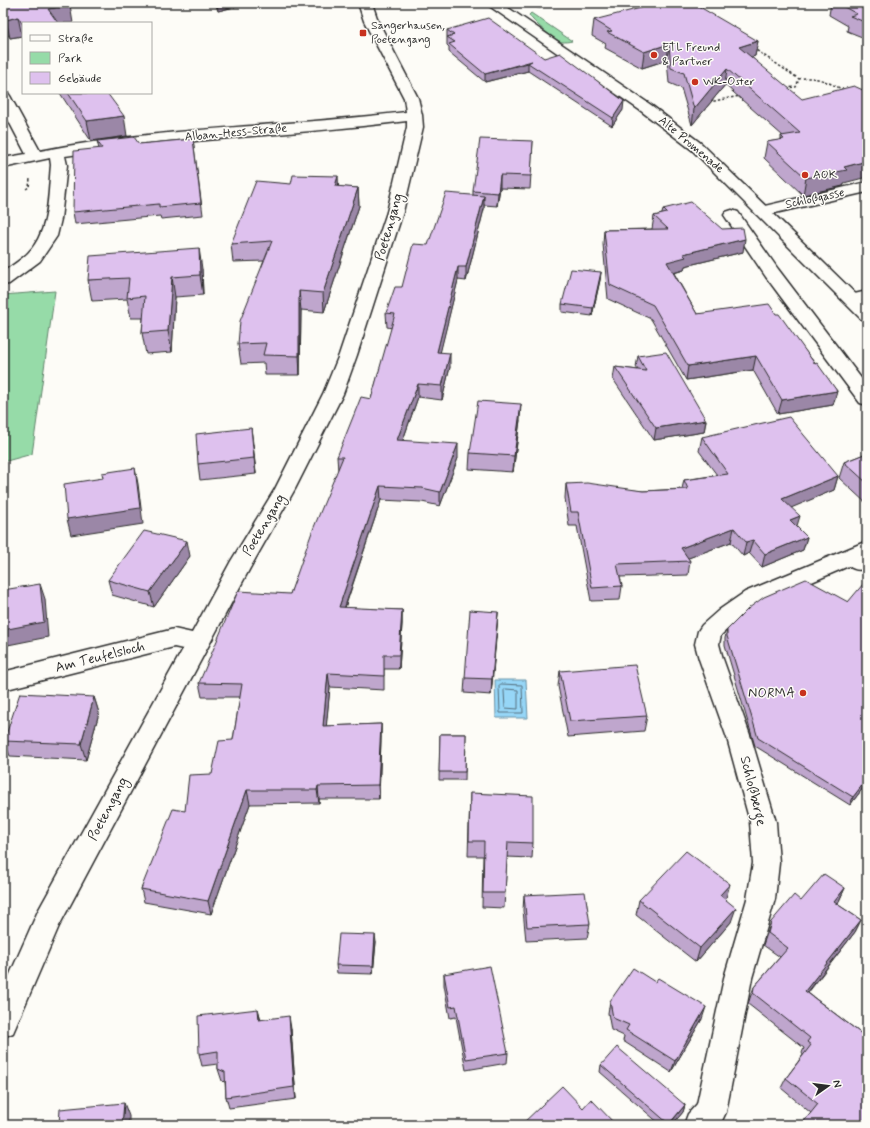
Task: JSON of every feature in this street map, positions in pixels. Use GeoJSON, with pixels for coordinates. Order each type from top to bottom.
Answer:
{"type":"FeatureCollection","features":[{"type":"Feature","properties":{"kind":"street","name":"Poetengang"},"geometry":{"type":"LineString","coordinates":[[3,1023],[48,920],[239,567],[285,489],[333,394],[348,355],[395,212],[412,142],[415,115],[408,90],[371,21],[365,3]]}},
{"type":"Feature","properties":{"kind":"street","name":"Alte Promenade"},"geometry":{"type":"LineString","coordinates":[[492,3],[670,126],[697,147],[762,211],[859,297],[867,315]]}},
{"type":"Feature","properties":{"kind":"street"},"geometry":{"type":"LineString","coordinates":[[3,96],[35,156]]}},
{"type":"Feature","properties":{"kind":"street","name":"Alban-Hess-Straße"},"geometry":{"type":"LineString","coordinates":[[3,164],[57,152],[137,141],[342,124],[415,115]]}},
{"type":"Feature","properties":{"kind":"street"},"geometry":{"type":"LineString","coordinates":[[3,280],[34,257],[49,236],[53,219],[59,165],[57,152]]}},
{"type":"Feature","properties":{"kind":"street","name":"Schloßgasse"},"geometry":{"type":"LineString","coordinates":[[762,211],[867,187]]}},
{"type":"Feature","properties":{"kind":"street"},"geometry":{"type":"LineString","coordinates":[[732,215],[772,273],[867,399]]}},
{"type":"Feature","properties":{"kind":"street","name":"Schloßberge"},"geometry":{"type":"LineString","coordinates":[[699,1125],[711,1112],[738,978],[761,899],[766,863],[763,822],[739,738],[707,644],[710,631],[727,616],[753,598],[858,556]]}},
{"type":"Feature","properties":{"kind":"street","name":"Am Teufelsloch"},"geometry":{"type":"LineString","coordinates":[[3,681],[174,638],[198,643]]}},
{"type":"Feature","properties":{"kind":"path"},"geometry":{"type":"LineString","coordinates":[[748,44],[799,79]]}},
{"type":"Feature","properties":{"kind":"path"},"geometry":{"type":"LineString","coordinates":[[799,79],[808,76],[820,78],[847,91]]}},
{"type":"Feature","properties":{"kind":"path"},"geometry":{"type":"LineString","coordinates":[[781,89],[796,87],[799,79]]}},
{"type":"Feature","properties":{"kind":"path"},"geometry":{"type":"LineString","coordinates":[[704,103],[743,96]]}},
{"type":"Feature","properties":{"kind":"green space"},"geometry":{"type":"Polygon","coordinates":[[[531,13],[572,41],[558,41],[535,22],[529,15],[531,13]]]}},
{"type":"Feature","properties":{"kind":"green space"},"geometry":{"type":"Polygon","coordinates":[[[55,291],[32,454],[3,462],[3,295],[55,291]]]}},
{"type":"Feature","properties":{"kind":"water"},"geometry":{"type":"Polygon","coordinates":[[[495,680],[526,680],[528,718],[496,718],[495,680]]]}},
{"type":"Feature","properties":{"kind":"building"},"geometry":{"type":"Polygon","coordinates":[[[3,3],[68,3],[70,5],[48,9],[57,22],[22,22],[22,23],[18,17],[6,20],[3,15],[3,3]]]}},
{"type":"Feature","properties":{"kind":"building"},"geometry":{"type":"Polygon","coordinates":[[[660,3],[693,3],[758,41],[739,47],[802,99],[854,86],[865,91],[867,90],[867,161],[844,167],[847,170],[806,178],[767,142],[784,139],[781,136],[800,133],[727,69],[694,109],[684,73],[671,68],[669,44],[644,52],[607,32],[612,31],[594,20],[660,3]]]}},
{"type":"Feature","properties":{"kind":"building"},"geometry":{"type":"Polygon","coordinates":[[[837,3],[867,3],[867,23],[850,16],[857,14],[837,3]]]}},
{"type":"Feature","properties":{"kind":"building"},"geometry":{"type":"Polygon","coordinates":[[[488,18],[544,58],[560,53],[624,101],[613,118],[528,63],[532,61],[485,74],[449,44],[455,42],[447,37],[454,35],[447,30],[488,18]]]}},
{"type":"Feature","properties":{"kind":"building"},"geometry":{"type":"Polygon","coordinates":[[[69,94],[108,94],[124,116],[87,121],[69,94]]]}},
{"type":"Feature","properties":{"kind":"building"},"geometry":{"type":"Polygon","coordinates":[[[134,137],[139,144],[193,139],[201,203],[159,207],[159,204],[73,212],[74,151],[102,148],[97,141],[134,137]]]}},
{"type":"Feature","properties":{"kind":"building"},"geometry":{"type":"Polygon","coordinates":[[[480,139],[533,141],[531,176],[500,175],[498,193],[473,191],[480,139]]]}},
{"type":"Feature","properties":{"kind":"building"},"geometry":{"type":"Polygon","coordinates":[[[293,175],[338,176],[335,186],[358,188],[323,293],[299,291],[299,356],[263,355],[266,343],[238,344],[240,321],[272,241],[231,244],[256,181],[291,184],[293,175]]]}},
{"type":"Feature","properties":{"kind":"building"},"geometry":{"type":"Polygon","coordinates":[[[446,193],[484,196],[466,267],[458,267],[437,352],[450,353],[442,386],[418,384],[397,440],[458,444],[440,492],[422,488],[380,486],[339,607],[402,610],[399,655],[384,655],[384,676],[328,673],[323,726],[381,724],[378,785],[318,786],[317,790],[247,790],[208,901],[141,889],[173,809],[185,811],[189,775],[212,774],[219,741],[233,740],[242,684],[199,683],[238,591],[290,594],[312,532],[343,457],[337,457],[361,397],[371,399],[395,314],[386,313],[395,287],[402,287],[413,244],[428,245],[446,193]]]}},
{"type":"Feature","properties":{"kind":"building"},"geometry":{"type":"Polygon","coordinates":[[[691,202],[722,229],[743,228],[745,239],[683,254],[686,257],[667,262],[697,314],[769,304],[776,314],[779,314],[815,364],[817,363],[837,391],[782,400],[756,356],[688,366],[653,305],[610,285],[604,230],[668,229],[654,216],[667,213],[663,209],[691,202]]]}},
{"type":"Feature","properties":{"kind":"building"},"geometry":{"type":"Polygon","coordinates":[[[199,248],[200,275],[172,277],[168,331],[142,333],[145,296],[127,298],[129,278],[88,280],[90,256],[199,248]]]}},
{"type":"Feature","properties":{"kind":"building"},"geometry":{"type":"Polygon","coordinates":[[[571,269],[601,272],[593,308],[562,304],[571,269]]]}},
{"type":"Feature","properties":{"kind":"building"},"geometry":{"type":"Polygon","coordinates":[[[666,352],[706,420],[656,428],[615,367],[646,371],[638,356],[666,352]]]}},
{"type":"Feature","properties":{"kind":"building"},"geometry":{"type":"Polygon","coordinates":[[[478,401],[521,404],[514,456],[470,453],[478,401]]]}},
{"type":"Feature","properties":{"kind":"building"},"geometry":{"type":"Polygon","coordinates":[[[789,417],[838,476],[782,499],[800,516],[790,520],[807,537],[765,554],[753,540],[746,542],[734,528],[681,548],[690,561],[617,564],[622,586],[592,588],[578,512],[571,512],[566,484],[587,483],[643,491],[688,489],[684,480],[728,474],[702,437],[789,417]]]}},
{"type":"Feature","properties":{"kind":"building"},"geometry":{"type":"Polygon","coordinates":[[[251,428],[254,458],[198,464],[196,434],[251,428]]]}},
{"type":"Feature","properties":{"kind":"building"},"geometry":{"type":"Polygon","coordinates":[[[867,453],[867,483],[844,462],[867,453]]]}},
{"type":"Feature","properties":{"kind":"building"},"geometry":{"type":"Polygon","coordinates":[[[135,468],[140,508],[67,519],[64,484],[103,478],[102,473],[135,468]]]}},
{"type":"Feature","properties":{"kind":"building"},"geometry":{"type":"Polygon","coordinates":[[[144,531],[187,541],[150,592],[108,580],[144,531]]]}},
{"type":"Feature","properties":{"kind":"building","name":"NORMA"},"geometry":{"type":"Polygon","coordinates":[[[806,579],[848,602],[864,583],[867,585],[867,779],[853,797],[758,738],[727,636],[727,630],[749,608],[764,597],[806,579]]]}},
{"type":"Feature","properties":{"kind":"building"},"geometry":{"type":"Polygon","coordinates":[[[40,584],[44,622],[3,630],[3,590],[40,584]]]}},
{"type":"Feature","properties":{"kind":"building"},"geometry":{"type":"Polygon","coordinates":[[[470,610],[498,612],[492,679],[465,678],[470,610]]]}},
{"type":"Feature","properties":{"kind":"building"},"geometry":{"type":"Polygon","coordinates":[[[635,665],[647,716],[570,721],[560,671],[635,665]]]}},
{"type":"Feature","properties":{"kind":"building"},"geometry":{"type":"Polygon","coordinates":[[[20,693],[94,697],[81,744],[4,741],[20,693]]]}},
{"type":"Feature","properties":{"kind":"building"},"geometry":{"type":"Polygon","coordinates":[[[440,734],[466,734],[465,772],[439,772],[440,734]]]}},
{"type":"Feature","properties":{"kind":"building"},"geometry":{"type":"Polygon","coordinates":[[[470,793],[533,796],[533,843],[508,842],[505,893],[483,893],[484,841],[469,841],[470,793]]]}},
{"type":"Feature","properties":{"kind":"building"},"geometry":{"type":"Polygon","coordinates":[[[686,851],[730,884],[720,895],[736,908],[700,948],[639,900],[686,851]]]}},
{"type":"Feature","properties":{"kind":"building"},"geometry":{"type":"Polygon","coordinates":[[[824,874],[845,888],[834,902],[861,920],[805,991],[867,1038],[867,1117],[862,1125],[801,1125],[818,1104],[786,1078],[811,1045],[807,1042],[810,1038],[753,993],[754,987],[788,948],[768,933],[771,922],[794,895],[801,901],[824,874]]]}},
{"type":"Feature","properties":{"kind":"building"},"geometry":{"type":"Polygon","coordinates":[[[585,892],[590,924],[527,927],[524,895],[585,892]]]}},
{"type":"Feature","properties":{"kind":"building"},"geometry":{"type":"Polygon","coordinates":[[[339,934],[375,935],[373,966],[336,965],[339,934]]]}},
{"type":"Feature","properties":{"kind":"building"},"geometry":{"type":"Polygon","coordinates":[[[490,966],[508,1053],[466,1059],[456,1006],[450,1007],[444,974],[490,966]]]}},
{"type":"Feature","properties":{"kind":"building"},"geometry":{"type":"Polygon","coordinates":[[[633,968],[655,982],[658,978],[706,1007],[675,1061],[626,1030],[629,1025],[613,1018],[610,1001],[633,968]]]}},
{"type":"Feature","properties":{"kind":"building"},"geometry":{"type":"Polygon","coordinates":[[[258,1009],[259,1020],[289,1016],[294,1087],[226,1097],[225,1072],[218,1069],[218,1051],[199,1054],[198,1016],[258,1009]]]}},
{"type":"Feature","properties":{"kind":"building"},"geometry":{"type":"Polygon","coordinates":[[[617,1047],[685,1105],[669,1124],[601,1065],[617,1047]]]}},
{"type":"Feature","properties":{"kind":"building"},"geometry":{"type":"Polygon","coordinates":[[[562,1086],[583,1108],[591,1099],[616,1125],[521,1125],[562,1086]]]}},
{"type":"Feature","properties":{"kind":"building"},"geometry":{"type":"Polygon","coordinates":[[[124,1103],[122,1125],[59,1125],[60,1109],[124,1103]]]}},
{"type":"Feature","properties":{"kind":"place","name":"Sangerhausen, Poetengang"},"geometry":{"type":"Point","coordinates":[363,33]}},
{"type":"Feature","properties":{"kind":"place","name":"ETL Freund & Partner"},"geometry":{"type":"Point","coordinates":[654,55]}},
{"type":"Feature","properties":{"kind":"place","name":"WK-Oster"},"geometry":{"type":"Point","coordinates":[695,82]}},
{"type":"Feature","properties":{"kind":"place","name":"AOK"},"geometry":{"type":"Point","coordinates":[805,175]}},
{"type":"Feature","properties":{"kind":"place","name":"NORMA"},"geometry":{"type":"Point","coordinates":[803,693]}}]}
